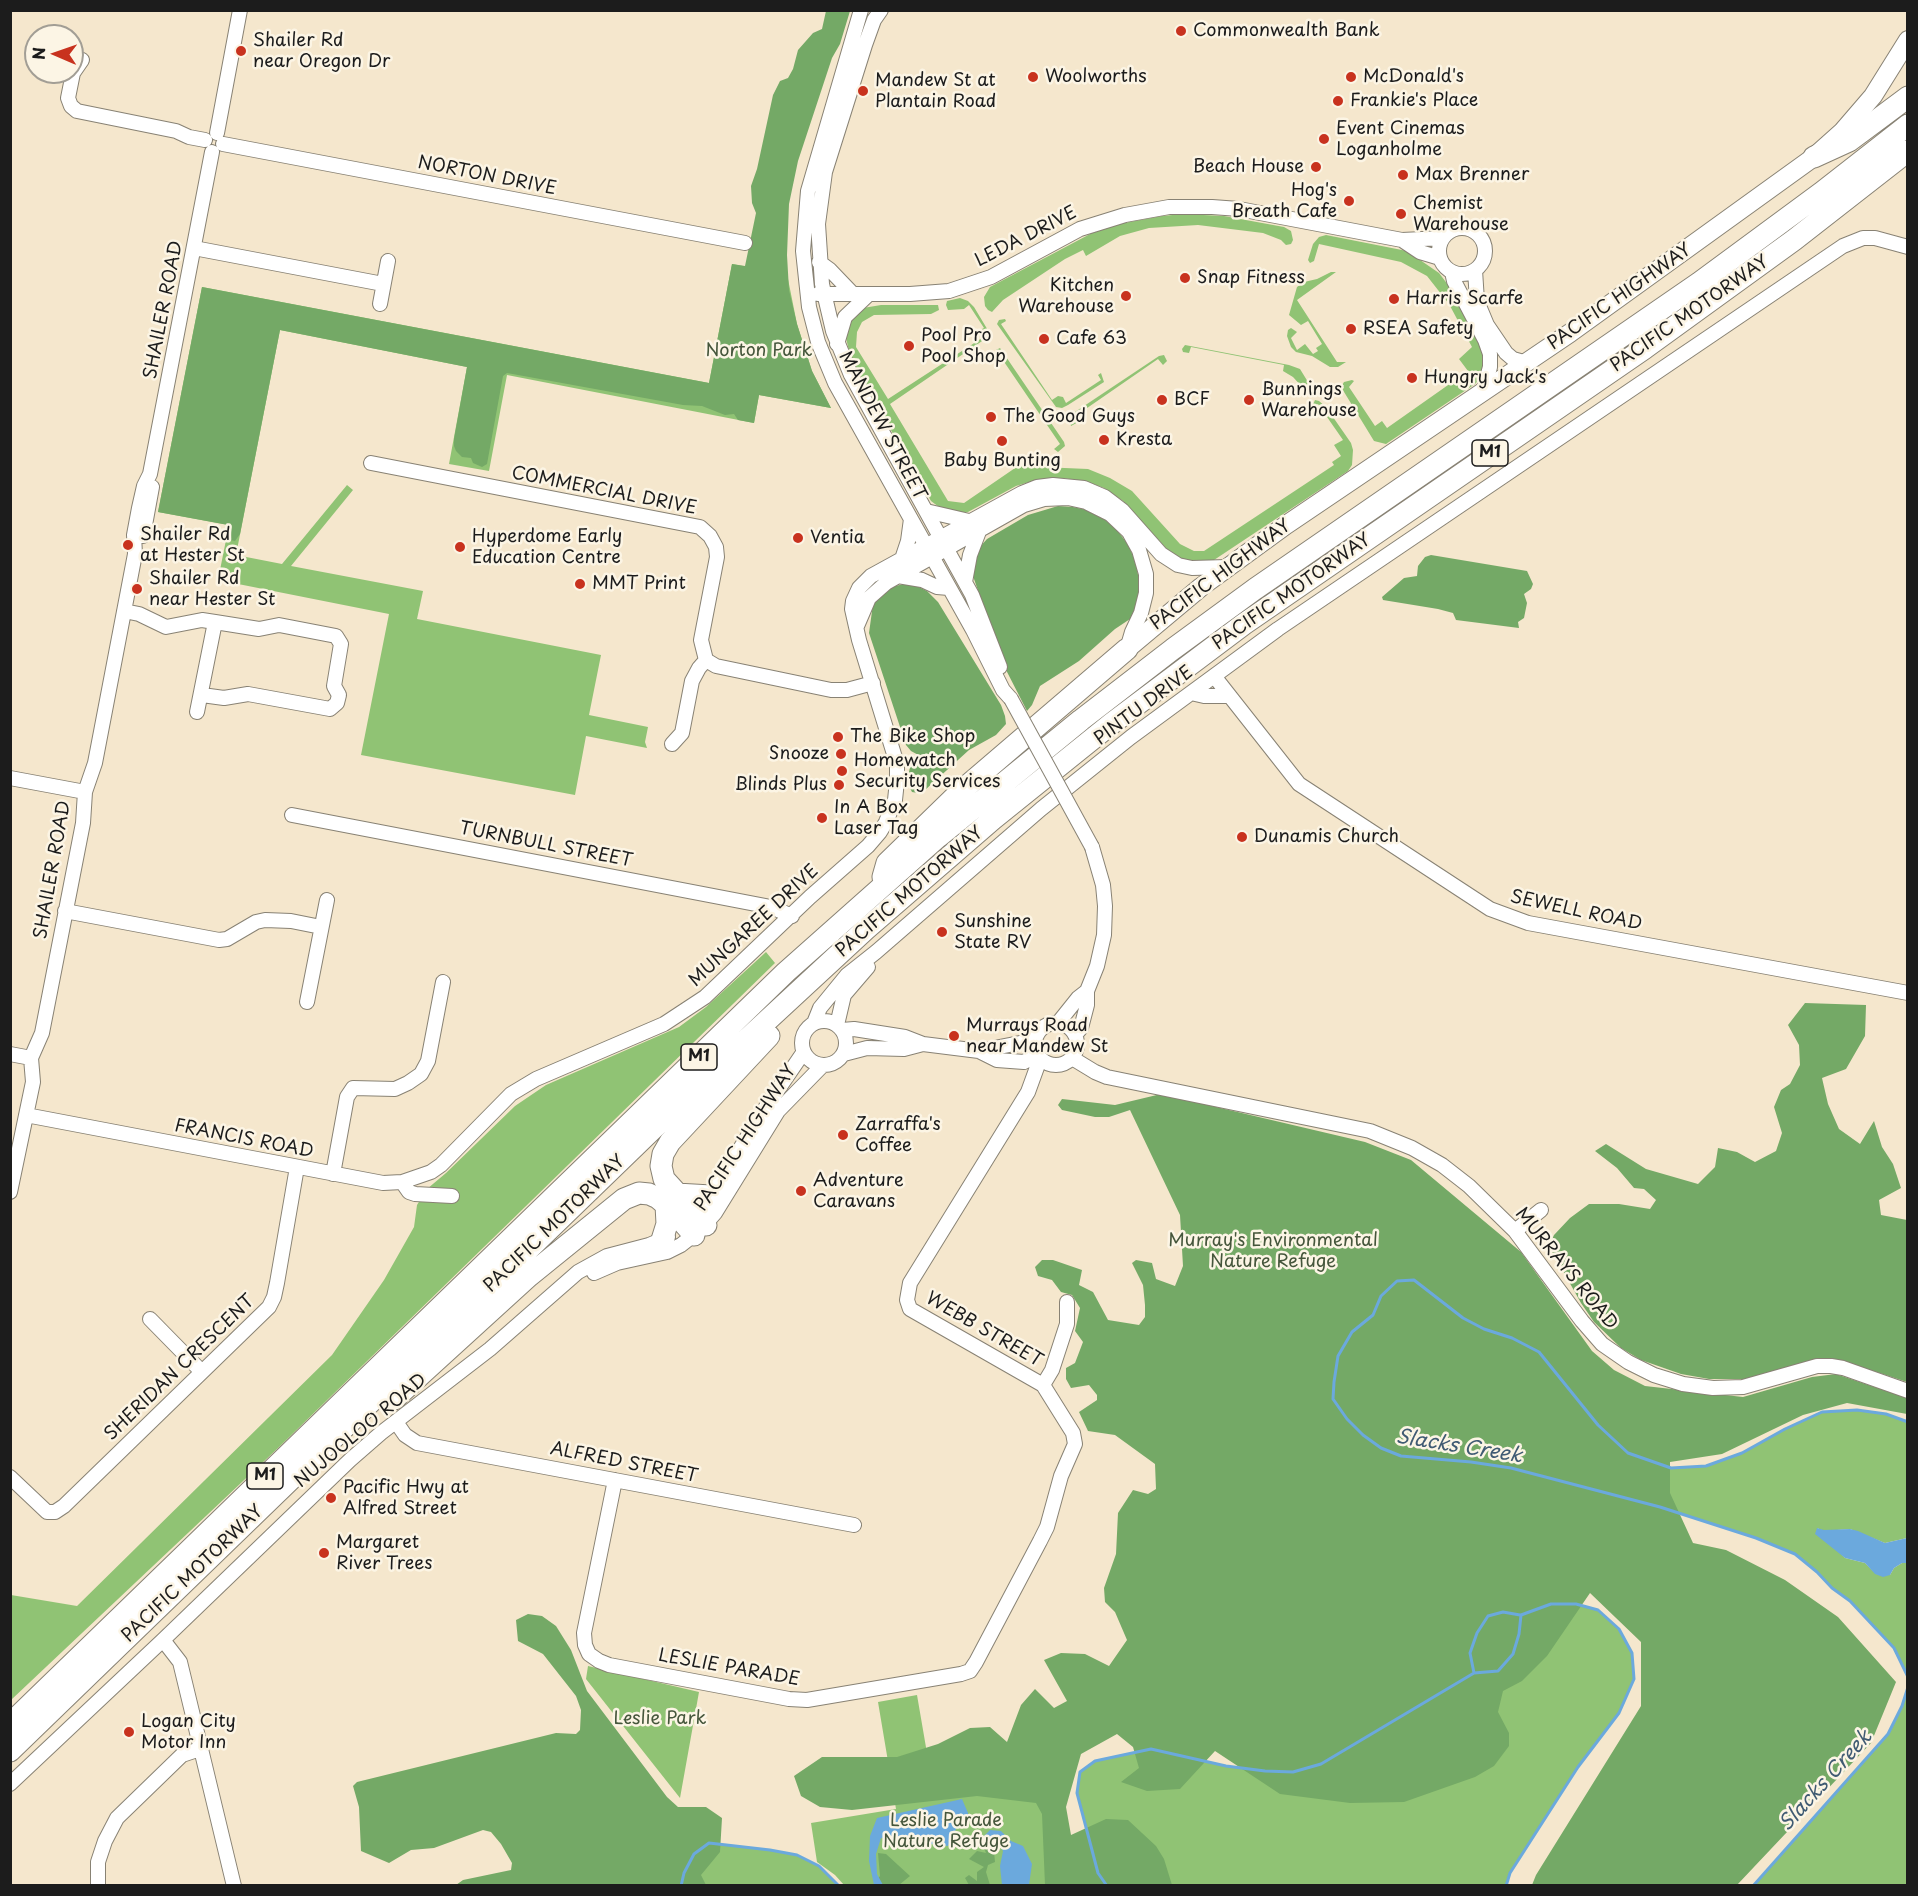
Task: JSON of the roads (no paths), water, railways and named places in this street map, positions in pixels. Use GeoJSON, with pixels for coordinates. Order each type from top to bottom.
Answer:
{"type":"FeatureCollection","features":[{"type":"Feature","properties":{"kind":"highway"},"geometry":{"type":"LineString","coordinates":[[1814,157],[1848,141],[1908,97]]}},
{"type":"Feature","properties":{"kind":"highway","name":"PACIFIC MOTORWAY"},"geometry":{"type":"LineString","coordinates":[[10,1724],[778,980],[881,886],[1002,783],[1173,649],[1255,589],[1699,283],[1908,125]]}},
{"type":"Feature","properties":{"kind":"highway","name":"PACIFIC MOTORWAY"},"geometry":{"type":"LineString","coordinates":[[10,1750],[791,998],[993,819],[1177,674],[1330,563],[1645,348],[1739,280],[1908,151]]}},
{"type":"Feature","properties":{"kind":"highway"},"geometry":{"type":"LineString","coordinates":[[881,886],[886,863],[985,770],[1127,649]]}},
{"type":"Feature","properties":{"kind":"highway"},"geometry":{"type":"LineString","coordinates":[[662,1240],[671,1200],[661,1162],[664,1150],[782,1022],[791,998]]}},
{"type":"Feature","properties":{"kind":"highway"},"geometry":{"type":"LineString","coordinates":[[316,1456],[337,1451],[530,1276],[624,1199],[639,1193],[671,1200],[711,1196]]}},
{"type":"Feature","properties":{"kind":"highway"},"geometry":{"type":"LineString","coordinates":[[671,1200],[696,1225]]}},
{"type":"Feature","properties":{"kind":"main road","name":"PACIFIC HIGHWAY"},"geometry":{"type":"LineString","coordinates":[[1127,649],[1169,612],[1227,567],[1527,363],[1814,157],[1842,132],[1873,96],[1908,40]]}},
{"type":"Feature","properties":{"kind":"street","name":"SHAILER ROAD"},"geometry":{"type":"LineString","coordinates":[[10,1192],[33,1082],[31,1058],[42,1033],[83,824],[85,792],[95,763],[135,554],[134,535],[139,508],[144,486],[150,474],[240,10]]}},
{"type":"Feature","properties":{"kind":"street","name":"MANDEW STREET"},"geometry":{"type":"LineString","coordinates":[[861,10],[808,191],[803,238],[807,294],[816,333],[831,374],[1003,690],[1011,699],[1092,847],[1103,885],[1105,916],[1101,955],[1087,991],[1087,1005],[1081,1028],[1075,1035]]}},
{"type":"Feature","properties":{"kind":"street","name":"MANDEW STREET"},"geometry":{"type":"LineString","coordinates":[[881,10],[874,20],[865,45],[825,172],[819,212],[819,262],[824,294],[837,344],[851,375],[981,614],[1011,699]]}},
{"type":"Feature","properties":{"kind":"street","name":"NORTON DRIVE"},"geometry":{"type":"LineString","coordinates":[[71,84],[68,98],[76,111],[176,131],[189,137],[214,142],[745,243]]}},
{"type":"Feature","properties":{"kind":"street","name":"LEDA DRIVE"},"geometry":{"type":"LineString","coordinates":[[807,294],[933,293],[961,288],[999,273],[1054,241],[1080,229],[1125,215],[1158,208],[1202,206],[1239,209],[1402,240],[1443,238]]}},
{"type":"Feature","properties":{"kind":"street"},"geometry":{"type":"LineString","coordinates":[[1463,228],[1476,233],[1481,238],[1485,252],[1480,265],[1475,270],[1464,274],[1452,272],[1447,269],[1440,258],[1439,251],[1443,238],[1456,229],[1463,228]]}},
{"type":"Feature","properties":{"kind":"street","name":"PINTU DRIVE"},"geometry":{"type":"LineString","coordinates":[[814,1023],[820,1008],[840,981],[1083,774],[1278,629],[1836,250],[1856,240],[1875,237],[1908,247]]}},
{"type":"Feature","properties":{"kind":"street","name":"LEDA DRIVE"},"geometry":{"type":"LineString","coordinates":[[1402,240],[1420,252],[1440,258]]}},
{"type":"Feature","properties":{"kind":"street"},"geometry":{"type":"LineString","coordinates":[[194,249],[383,284]]}},
{"type":"Feature","properties":{"kind":"street"},"geometry":{"type":"LineString","coordinates":[[380,304],[388,261]]}},
{"type":"Feature","properties":{"kind":"street"},"geometry":{"type":"LineString","coordinates":[[819,262],[830,270],[852,294]]}},
{"type":"Feature","properties":{"kind":"street"},"geometry":{"type":"LineString","coordinates":[[1475,270],[1477,301],[1487,325],[1506,353],[1512,358],[1527,363]]}},
{"type":"Feature","properties":{"kind":"street"},"geometry":{"type":"LineString","coordinates":[[1452,272],[1490,354],[1490,366],[1483,392]]}},
{"type":"Feature","properties":{"kind":"street"},"geometry":{"type":"LineString","coordinates":[[837,344],[845,317],[868,295]]}},
{"type":"Feature","properties":{"kind":"street","name":"COMMERCIAL DRIVE"},"geometry":{"type":"LineString","coordinates":[[370,463],[700,527],[710,536],[716,547],[717,557],[701,640],[706,660]]}},
{"type":"Feature","properties":{"kind":"street","name":"MUNGAREE DRIVE"},"geometry":{"type":"LineString","coordinates":[[857,626],[872,594],[929,551],[975,525],[1029,489],[1053,485],[1077,487],[1099,494],[1116,505],[1155,549],[1172,562],[1192,568],[1227,567]]}},
{"type":"Feature","properties":{"kind":"street","name":"MUNGAREE DRIVE"},"geometry":{"type":"LineString","coordinates":[[975,525],[1029,503],[1050,498],[1080,500],[1099,507],[1115,517],[1129,532],[1136,544],[1146,574],[1143,605],[1127,649]]}},
{"type":"Feature","properties":{"kind":"street"},"geometry":{"type":"LineString","coordinates":[[926,511],[975,525],[965,582]]}},
{"type":"Feature","properties":{"kind":"street"},"geometry":{"type":"LineString","coordinates":[[902,559],[908,541],[911,519]]}},
{"type":"Feature","properties":{"kind":"street","name":"MUNGAREE DRIVE"},"geometry":{"type":"LineString","coordinates":[[402,1182],[431,1172],[441,1165],[495,1109],[512,1094],[536,1079],[664,1024],[705,997],[873,841],[891,812],[897,787],[897,764],[859,640],[852,605],[859,588],[871,576],[902,559],[929,551]]}},
{"type":"Feature","properties":{"kind":"street"},"geometry":{"type":"LineString","coordinates":[[898,576],[949,588]]}},
{"type":"Feature","properties":{"kind":"street"},"geometry":{"type":"LineString","coordinates":[[124,611],[139,614],[166,627],[202,620],[259,629],[279,625],[336,636],[341,644],[334,686],[339,695],[337,703],[330,709],[248,694],[224,698],[202,695]]}},
{"type":"Feature","properties":{"kind":"street"},"geometry":{"type":"LineString","coordinates":[[197,712],[215,622]]}},
{"type":"Feature","properties":{"kind":"street"},"geometry":{"type":"LineString","coordinates":[[672,744],[682,734],[692,681],[706,660],[716,666],[831,690],[847,690],[873,683]]}},
{"type":"Feature","properties":{"kind":"street","name":"SEWELL ROAD"},"geometry":{"type":"LineString","coordinates":[[1214,676],[1299,784],[1490,909],[1528,923],[1908,993]]}},
{"type":"Feature","properties":{"kind":"street"},"geometry":{"type":"LineString","coordinates":[[1191,693],[1204,696],[1229,696]]}},
{"type":"Feature","properties":{"kind":"street"},"geometry":{"type":"LineString","coordinates":[[10,778],[85,792]]}},
{"type":"Feature","properties":{"kind":"street","name":"TURNBULL STREET"},"geometry":{"type":"LineString","coordinates":[[292,815],[771,907],[792,916]]}},
{"type":"Feature","properties":{"kind":"street"},"geometry":{"type":"LineString","coordinates":[[307,1002],[327,900]]}},
{"type":"Feature","properties":{"kind":"street"},"geometry":{"type":"LineString","coordinates":[[65,911],[219,940],[227,939],[256,922],[265,920],[291,921],[321,927]]}},
{"type":"Feature","properties":{"kind":"street","name":"PINTU DRIVE"},"geometry":{"type":"LineString","coordinates":[[839,1028],[844,995],[869,966],[876,952]]}},
{"type":"Feature","properties":{"kind":"street"},"geometry":{"type":"LineString","coordinates":[[333,1174],[347,1097],[353,1088],[395,1089],[420,1074],[428,1061],[443,982]]}},
{"type":"Feature","properties":{"kind":"street","name":"MANDEW STREET"},"geometry":{"type":"LineString","coordinates":[[1058,1023],[1087,991]]}},
{"type":"Feature","properties":{"kind":"street"},"geometry":{"type":"LineString","coordinates":[[923,1044],[904,1049],[867,1048],[844,1054],[835,1063],[822,1066],[811,1062],[803,1053],[802,1039],[804,1033],[814,1023],[826,1021],[839,1028],[905,1037],[923,1044],[979,1051],[1035,1040]]}},
{"type":"Feature","properties":{"kind":"street"},"geometry":{"type":"LineString","coordinates":[[1058,1023],[1071,1029],[1075,1035],[1077,1047],[1072,1058],[1060,1066],[1052,1066],[1038,1057],[1035,1040],[1046,1025],[1058,1023]]}},
{"type":"Feature","properties":{"kind":"street"},"geometry":{"type":"LineString","coordinates":[[839,1028],[846,1042],[844,1054]]}},
{"type":"Feature","properties":{"kind":"street"},"geometry":{"type":"LineString","coordinates":[[979,1051],[997,1060],[1024,1062],[1038,1057]]}},
{"type":"Feature","properties":{"kind":"street","name":"PACIFIC HIGHWAY"},"geometry":{"type":"LineString","coordinates":[[561,1288],[608,1266],[667,1252],[696,1225],[711,1196],[764,1110],[803,1053]]}},
{"type":"Feature","properties":{"kind":"street"},"geometry":{"type":"LineString","coordinates":[[10,1054],[31,1058]]}},
{"type":"Feature","properties":{"kind":"street","name":"WEBB STREET"},"geometry":{"type":"LineString","coordinates":[[1038,1057],[1028,1092],[910,1283],[907,1300],[910,1309],[1043,1385],[1073,1433],[1075,1444],[1061,1476]]}},
{"type":"Feature","properties":{"kind":"street","name":"MURRAYS ROAD"},"geometry":{"type":"LineString","coordinates":[[1072,1058],[1107,1077],[1370,1131],[1412,1148],[1442,1165],[1469,1186],[1515,1231],[1582,1321],[1602,1344],[1628,1362],[1654,1375],[1683,1384],[1713,1388],[1743,1387],[1816,1366],[1831,1366],[1843,1368],[1908,1391]]}},
{"type":"Feature","properties":{"kind":"street","name":"PACIFIC HIGHWAY"},"geometry":{"type":"LineString","coordinates":[[561,1288],[578,1272],[597,1261],[662,1240],[696,1225],[715,1213],[778,1111],[822,1066]]}},
{"type":"Feature","properties":{"kind":"street","name":"FRANCIS ROAD"},"geometry":{"type":"LineString","coordinates":[[26,1115],[383,1183],[402,1182],[408,1192],[415,1194],[452,1196]]}},
{"type":"Feature","properties":{"kind":"street","name":"SHERIDAN CRESCENT"},"geometry":{"type":"LineString","coordinates":[[10,1477],[43,1509],[47,1512],[55,1512],[64,1506],[269,1307],[274,1296],[297,1167]]}},
{"type":"Feature","properties":{"kind":"street"},"geometry":{"type":"LineString","coordinates":[[1515,1231],[1541,1210]]}},
{"type":"Feature","properties":{"kind":"street","name":"NUJOOLOO ROAD"},"geometry":{"type":"LineString","coordinates":[[10,1784],[350,1460],[490,1349],[561,1288]]}},
{"type":"Feature","properties":{"kind":"street"},"geometry":{"type":"LineString","coordinates":[[1043,1385],[1052,1370],[1067,1324],[1067,1302]]}},
{"type":"Feature","properties":{"kind":"street"},"geometry":{"type":"LineString","coordinates":[[150,1319],[202,1372]]}},
{"type":"Feature","properties":{"kind":"street","name":"ALFRED STREET"},"geometry":{"type":"LineString","coordinates":[[396,1422],[405,1435],[417,1443],[854,1524]]}},
{"type":"Feature","properties":{"kind":"street","name":"LESLIE PARADE"},"geometry":{"type":"LineString","coordinates":[[615,1480],[584,1633],[585,1645],[590,1654],[609,1665],[789,1699],[807,1700],[970,1671],[1047,1527],[1061,1476]]}},
{"type":"Feature","properties":{"kind":"street"},"geometry":{"type":"LineString","coordinates":[[163,1640],[180,1662],[234,1886]]}},
{"type":"Feature","properties":{"kind":"street"},"geometry":{"type":"LineString","coordinates":[[98,1886],[98,1862],[105,1841],[117,1818],[182,1755],[200,1749]]}},
{"type":"Feature","properties":{"kind":"water"},"geometry":{"type":"Polygon","coordinates":[[[1817,1528],[1850,1529],[1885,1543],[1907,1538],[1907,1563],[1894,1568],[1890,1575],[1883,1577],[1875,1574],[1865,1563],[1845,1558],[1815,1534],[1817,1528]]]}},
{"type":"Feature","properties":{"kind":"water"},"geometry":{"type":"Polygon","coordinates":[[[962,1799],[968,1813],[968,1820],[962,1826],[957,1827],[948,1846],[881,1838],[876,1854],[877,1874],[883,1885],[874,1885],[869,1861],[870,1836],[877,1818],[962,1799]]]}},
{"type":"Feature","properties":{"kind":"water"},"geometry":{"type":"Polygon","coordinates":[[[990,1830],[1001,1831],[1011,1841],[1023,1846],[1032,1864],[1029,1885],[1002,1885],[1000,1866],[1003,1851],[993,1837],[983,1837],[990,1830]]]}},
{"type":"Feature","properties":{"kind":"waterway","name":"Slacks Creek"},"geometry":{"type":"LineString","coordinates":[[1908,1422],[1886,1414],[1857,1410],[1822,1412],[1742,1453],[1706,1466],[1671,1468],[1628,1453],[1598,1425],[1539,1352],[1463,1318],[1414,1280],[1397,1281],[1381,1296],[1373,1315],[1352,1332],[1338,1356],[1333,1399],[1347,1419],[1363,1435],[1381,1448],[1401,1456],[1511,1468],[1660,1507],[1756,1538],[1795,1554],[1832,1588],[1850,1601],[1894,1648],[1908,1677]]}},
{"type":"Feature","properties":{"kind":"waterway","name":"Slacks Creek"},"geometry":{"type":"LineString","coordinates":[[1107,1886],[1098,1873],[1077,1793],[1080,1772],[1095,1761],[1151,1749],[1226,1766],[1265,1771],[1293,1772],[1321,1764],[1474,1673],[1498,1671],[1513,1654],[1519,1634],[1521,1615],[1551,1604],[1576,1604],[1598,1610],[1619,1629],[1632,1653],[1634,1679],[1619,1713],[1578,1767],[1510,1873],[1506,1886]]}},
{"type":"Feature","properties":{"kind":"waterway"},"geometry":{"type":"LineString","coordinates":[[1474,1673],[1470,1653],[1477,1633],[1488,1616],[1503,1612],[1520,1615]]}},
{"type":"Feature","properties":{"kind":"waterway","name":"Slacks Creek"},"geometry":{"type":"LineString","coordinates":[[1753,1886],[1888,1734],[1902,1706],[1908,1687]]}},
{"type":"Feature","properties":{"kind":"waterway","name":"Slacks Creek"},"geometry":{"type":"LineString","coordinates":[[681,1886],[684,1873],[694,1854],[709,1843],[797,1855],[819,1866],[839,1886]]}},
{"type":"Feature","properties":{"kind":"place","name":"Commonwealth Bank"},"geometry":{"type":"Point","coordinates":[1181,31]}},
{"type":"Feature","properties":{"kind":"place","name":"Shailer Rd near Oregon Dr"},"geometry":{"type":"Point","coordinates":[241,51]}},
{"type":"Feature","properties":{"kind":"place","name":"Woolworths"},"geometry":{"type":"Point","coordinates":[1033,77]}},
{"type":"Feature","properties":{"kind":"place","name":"McDonald's"},"geometry":{"type":"Point","coordinates":[1351,77]}},
{"type":"Feature","properties":{"kind":"place","name":"Mandew St at Plantain Road"},"geometry":{"type":"Point","coordinates":[863,91]}},
{"type":"Feature","properties":{"kind":"place","name":"Frankie's Place"},"geometry":{"type":"Point","coordinates":[1338,101]}},
{"type":"Feature","properties":{"kind":"place","name":"Event Cinemas Loganholme"},"geometry":{"type":"Point","coordinates":[1324,139]}},
{"type":"Feature","properties":{"kind":"place","name":"Beach House"},"geometry":{"type":"Point","coordinates":[1316,167]}},
{"type":"Feature","properties":{"kind":"place","name":"Max Brenner"},"geometry":{"type":"Point","coordinates":[1403,175]}},
{"type":"Feature","properties":{"kind":"place","name":"Hog's Breath Cafe"},"geometry":{"type":"Point","coordinates":[1349,201]}},
{"type":"Feature","properties":{"kind":"place","name":"Chemist Warehouse"},"geometry":{"type":"Point","coordinates":[1401,214]}},
{"type":"Feature","properties":{"kind":"place","name":"Snap Fitness"},"geometry":{"type":"Point","coordinates":[1185,278]}},
{"type":"Feature","properties":{"kind":"place","name":"Kitchen Warehouse"},"geometry":{"type":"Point","coordinates":[1126,296]}},
{"type":"Feature","properties":{"kind":"place","name":"Harris Scarfe"},"geometry":{"type":"Point","coordinates":[1394,299]}},
{"type":"Feature","properties":{"kind":"place","name":"RSEA Safety"},"geometry":{"type":"Point","coordinates":[1351,329]}},
{"type":"Feature","properties":{"kind":"place","name":"Cafe 63"},"geometry":{"type":"Point","coordinates":[1044,339]}},
{"type":"Feature","properties":{"kind":"place","name":"Pool Pro Pool Shop"},"geometry":{"type":"Point","coordinates":[909,346]}},
{"type":"Feature","properties":{"kind":"place","name":"Hungry Jack's"},"geometry":{"type":"Point","coordinates":[1412,378]}},
{"type":"Feature","properties":{"kind":"place","name":"BCF"},"geometry":{"type":"Point","coordinates":[1162,400]}},
{"type":"Feature","properties":{"kind":"place","name":"Bunnings Warehouse"},"geometry":{"type":"Point","coordinates":[1249,400]}},
{"type":"Feature","properties":{"kind":"place","name":"The Good Guys"},"geometry":{"type":"Point","coordinates":[991,417]}},
{"type":"Feature","properties":{"kind":"place","name":"Kresta"},"geometry":{"type":"Point","coordinates":[1104,440]}},
{"type":"Feature","properties":{"kind":"place","name":"Baby Bunting"},"geometry":{"type":"Point","coordinates":[1002,441]}},
{"type":"Feature","properties":{"kind":"place","name":"Ventia"},"geometry":{"type":"Point","coordinates":[798,538]}},
{"type":"Feature","properties":{"kind":"place","name":"Shailer Rd at Hester St"},"geometry":{"type":"Point","coordinates":[128,545]}},
{"type":"Feature","properties":{"kind":"place","name":"Hyperdome Early Education Centre"},"geometry":{"type":"Point","coordinates":[460,547]}},
{"type":"Feature","properties":{"kind":"place","name":"MMT Print"},"geometry":{"type":"Point","coordinates":[580,584]}},
{"type":"Feature","properties":{"kind":"place","name":"Shailer Rd near Hester St"},"geometry":{"type":"Point","coordinates":[137,589]}},
{"type":"Feature","properties":{"kind":"place","name":"The Bike Shop"},"geometry":{"type":"Point","coordinates":[838,737]}},
{"type":"Feature","properties":{"kind":"place","name":"Snooze"},"geometry":{"type":"Point","coordinates":[841,754]}},
{"type":"Feature","properties":{"kind":"place","name":"Homewatch Security Services"},"geometry":{"type":"Point","coordinates":[842,771]}},
{"type":"Feature","properties":{"kind":"place","name":"Blinds Plus"},"geometry":{"type":"Point","coordinates":[839,785]}},
{"type":"Feature","properties":{"kind":"place","name":"In A Box Laser Tag"},"geometry":{"type":"Point","coordinates":[822,818]}},
{"type":"Feature","properties":{"kind":"place","name":"Dunamis Church"},"geometry":{"type":"Point","coordinates":[1242,837]}},
{"type":"Feature","properties":{"kind":"place","name":"Sunshine State RV"},"geometry":{"type":"Point","coordinates":[942,932]}},
{"type":"Feature","properties":{"kind":"place","name":"Murrays Road near Mandew St"},"geometry":{"type":"Point","coordinates":[954,1036]}},
{"type":"Feature","properties":{"kind":"place","name":"Zarraffa's Coffee"},"geometry":{"type":"Point","coordinates":[843,1135]}},
{"type":"Feature","properties":{"kind":"place","name":"Adventure Caravans"},"geometry":{"type":"Point","coordinates":[801,1191]}},
{"type":"Feature","properties":{"kind":"place","name":"Pacific Hwy at Alfred Street"},"geometry":{"type":"Point","coordinates":[331,1498]}},
{"type":"Feature","properties":{"kind":"place","name":"Margaret River Trees"},"geometry":{"type":"Point","coordinates":[324,1553]}},
{"type":"Feature","properties":{"kind":"place","name":"Logan City Motor Inn"},"geometry":{"type":"Point","coordinates":[129,1732]}},
{"type":"Feature","properties":{"kind":"park label","name":"Norton Park"},"geometry":{"type":"Point","coordinates":[759,351]}},
{"type":"Feature","properties":{"kind":"park label","name":"Murray's Environmental Nature Refuge"},"geometry":{"type":"Point","coordinates":[1273,1251]}},
{"type":"Feature","properties":{"kind":"park label","name":"Leslie Park"},"geometry":{"type":"Point","coordinates":[660,1719]}},
{"type":"Feature","properties":{"kind":"park label","name":"Leslie Parade Nature Refuge"},"geometry":{"type":"Point","coordinates":[946,1831]}}]}
